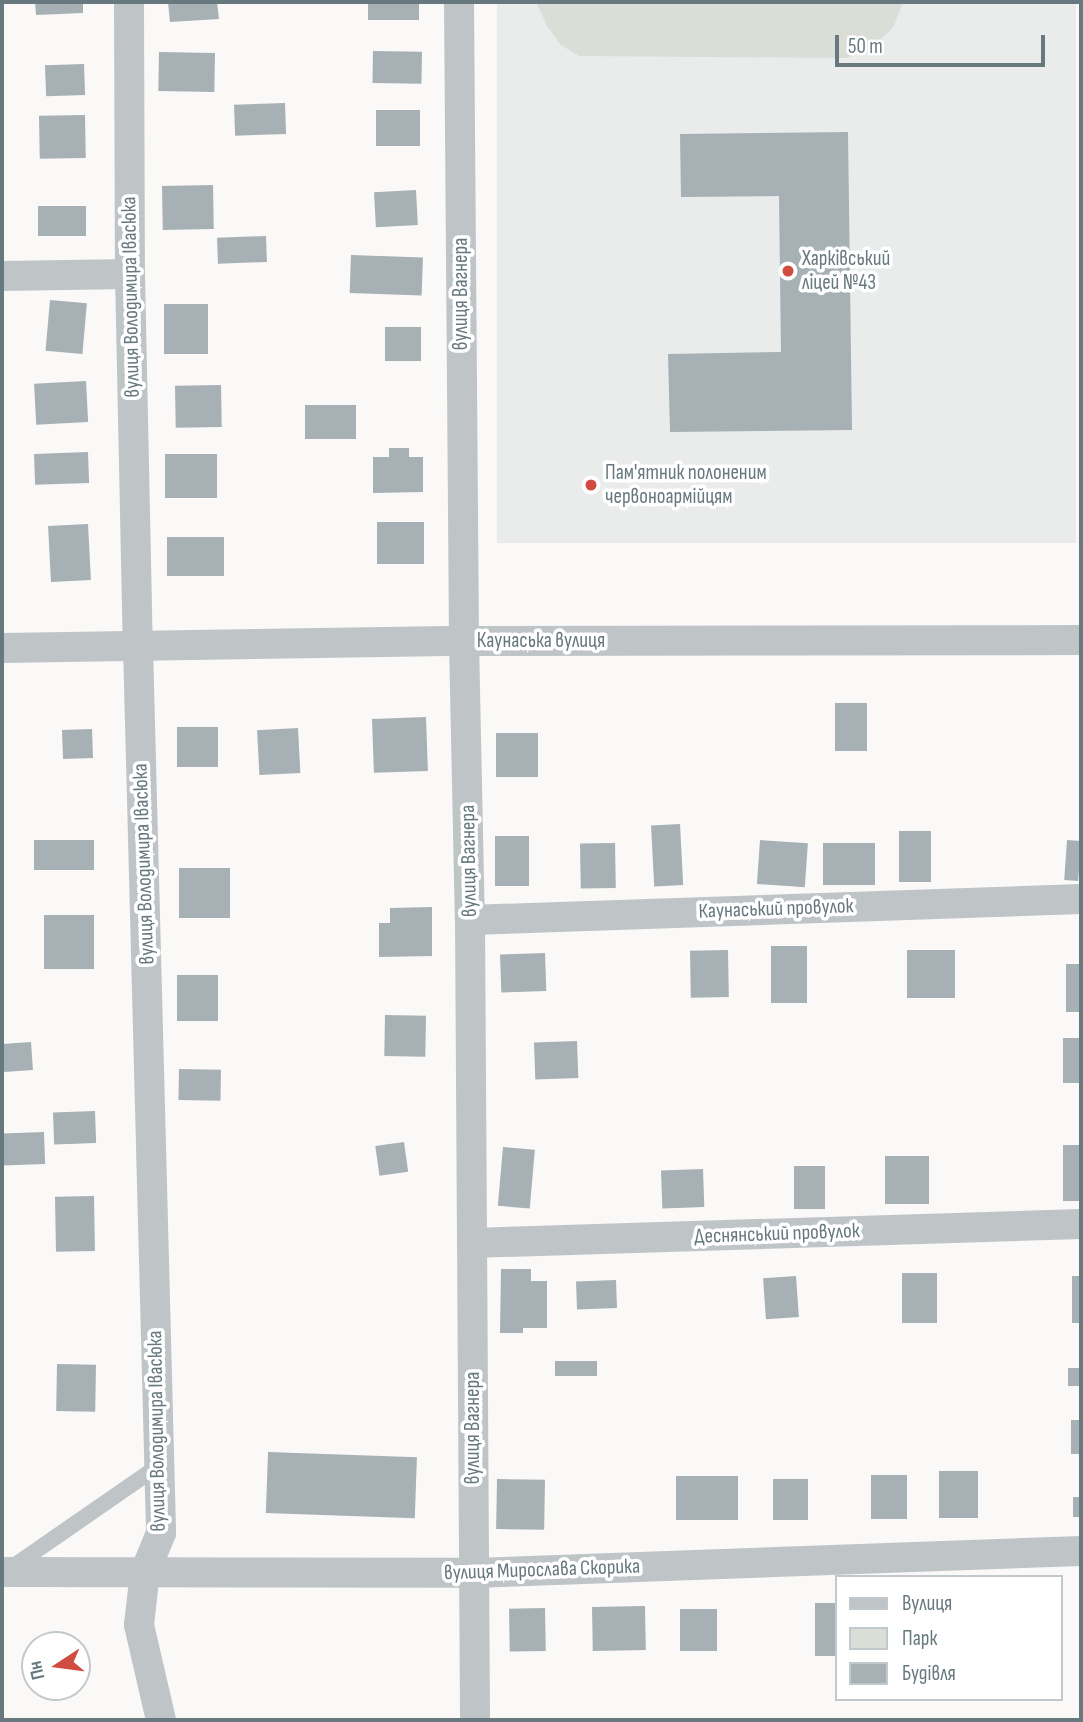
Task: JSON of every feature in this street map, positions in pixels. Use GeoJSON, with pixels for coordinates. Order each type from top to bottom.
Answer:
{"type":"FeatureCollection","features":[{"type":"Feature","properties":{"kind":"street","name":"вулиця Володимира Івасюка"},"geometry":{"type":"LineString","coordinates":[[129,2],[130,274],[161,1533],[145,1572],[139,1625],[161,1720]]}},
{"type":"Feature","properties":{"kind":"street","name":"вулиця Вагнера"},"geometry":{"type":"LineString","coordinates":[[459,2],[464,641],[470,920],[475,1720]]}},
{"type":"Feature","properties":{"kind":"street"},"geometry":{"type":"LineString","coordinates":[[2,276],[130,274]]}},
{"type":"Feature","properties":{"kind":"street","name":"Каунаська вулиця"},"geometry":{"type":"LineString","coordinates":[[2,648],[464,641],[1081,640]]}},
{"type":"Feature","properties":{"kind":"street","name":"Каунаський провулок"},"geometry":{"type":"LineString","coordinates":[[470,920],[1081,898]]}},
{"type":"Feature","properties":{"kind":"street","name":"Деснянський провулок"},"geometry":{"type":"LineString","coordinates":[[472,1243],[1081,1224]]}},
{"type":"Feature","properties":{"kind":"street","name":"вулиця Мирослава Скорика"},"geometry":{"type":"LineString","coordinates":[[4,1572],[474,1573],[1081,1551]]}},
{"type":"Feature","properties":{"kind":"lane"},"geometry":{"type":"LineString","coordinates":[[4,1572],[160,1465]]}},
{"type":"Feature","properties":{"kind":"shaded area","name":"Харківський ліцей №43"},"geometry":{"type":"Polygon","coordinates":[[[497,2],[1076,2],[1076,543],[497,543],[497,2]]]}},
{"type":"Feature","properties":{"kind":"green space"},"geometry":{"type":"Polygon","coordinates":[[[536,2],[903,2],[894,26],[873,47],[846,58],[579,56],[561,45],[547,26],[536,2]]]}},
{"type":"Feature","properties":{"kind":"building"},"geometry":{"type":"Polygon","coordinates":[[[35,2],[83,2],[83,13],[36,15],[35,2]]]}},
{"type":"Feature","properties":{"kind":"building"},"geometry":{"type":"Polygon","coordinates":[[[168,2],[217,2],[219,19],[170,22],[168,2]]]}},
{"type":"Feature","properties":{"kind":"building"},"geometry":{"type":"Polygon","coordinates":[[[368,2],[419,2],[419,20],[368,20],[368,2]]]}},
{"type":"Feature","properties":{"kind":"building"},"geometry":{"type":"Polygon","coordinates":[[[373,51],[422,52],[421,84],[372,83],[373,51]]]}},
{"type":"Feature","properties":{"kind":"building"},"geometry":{"type":"Polygon","coordinates":[[[159,52],[215,53],[214,92],[158,91],[159,52]]]}},
{"type":"Feature","properties":{"kind":"building"},"geometry":{"type":"Polygon","coordinates":[[[84,64],[85,95],[46,96],[45,65],[84,64]]]}},
{"type":"Feature","properties":{"kind":"building"},"geometry":{"type":"Polygon","coordinates":[[[285,103],[286,134],[235,136],[234,105],[285,103]]]}},
{"type":"Feature","properties":{"kind":"building"},"geometry":{"type":"Polygon","coordinates":[[[376,110],[420,110],[420,146],[376,146],[376,110]]]}},
{"type":"Feature","properties":{"kind":"building"},"geometry":{"type":"Polygon","coordinates":[[[85,115],[86,158],[40,159],[39,116],[85,115]]]}},
{"type":"Feature","properties":{"kind":"building"},"geometry":{"type":"Polygon","coordinates":[[[848,132],[852,430],[670,432],[668,354],[781,352],[779,196],[681,197],[680,134],[848,132]]]}},
{"type":"Feature","properties":{"kind":"building"},"geometry":{"type":"Polygon","coordinates":[[[213,185],[214,229],[163,230],[162,186],[213,185]]]}},
{"type":"Feature","properties":{"kind":"building"},"geometry":{"type":"Polygon","coordinates":[[[416,190],[418,225],[376,227],[374,192],[416,190]]]}},
{"type":"Feature","properties":{"kind":"building"},"geometry":{"type":"Polygon","coordinates":[[[38,206],[86,206],[86,236],[38,236],[38,206]]]}},
{"type":"Feature","properties":{"kind":"building"},"geometry":{"type":"Polygon","coordinates":[[[266,236],[267,262],[218,264],[217,238],[266,236]]]}},
{"type":"Feature","properties":{"kind":"building"},"geometry":{"type":"Polygon","coordinates":[[[351,255],[423,258],[422,295],[350,293],[351,255]]]}},
{"type":"Feature","properties":{"kind":"building"},"geometry":{"type":"Polygon","coordinates":[[[50,300],[87,303],[82,354],[46,351],[50,300]]]}},
{"type":"Feature","properties":{"kind":"building"},"geometry":{"type":"Polygon","coordinates":[[[164,304],[208,304],[208,354],[164,354],[164,304]]]}},
{"type":"Feature","properties":{"kind":"building"},"geometry":{"type":"Polygon","coordinates":[[[385,327],[421,327],[421,361],[385,361],[385,327]]]}},
{"type":"Feature","properties":{"kind":"building"},"geometry":{"type":"Polygon","coordinates":[[[86,381],[88,422],[36,425],[34,384],[86,381]]]}},
{"type":"Feature","properties":{"kind":"building"},"geometry":{"type":"Polygon","coordinates":[[[221,385],[222,427],[176,428],[175,386],[221,385]]]}},
{"type":"Feature","properties":{"kind":"building"},"geometry":{"type":"Polygon","coordinates":[[[305,405],[356,405],[356,439],[305,439],[305,405]]]}},
{"type":"Feature","properties":{"kind":"building"},"geometry":{"type":"Polygon","coordinates":[[[389,448],[409,448],[409,457],[423,457],[423,492],[373,493],[373,457],[389,457],[389,448]]]}},
{"type":"Feature","properties":{"kind":"building"},"geometry":{"type":"Polygon","coordinates":[[[88,452],[89,483],[35,485],[34,454],[88,452]]]}},
{"type":"Feature","properties":{"kind":"building"},"geometry":{"type":"Polygon","coordinates":[[[165,454],[217,454],[217,498],[165,498],[165,454]]]}},
{"type":"Feature","properties":{"kind":"building"},"geometry":{"type":"Polygon","coordinates":[[[377,522],[424,522],[424,564],[377,564],[377,522]]]}},
{"type":"Feature","properties":{"kind":"building"},"geometry":{"type":"Polygon","coordinates":[[[88,524],[91,580],[51,582],[48,526],[88,524]]]}},
{"type":"Feature","properties":{"kind":"building"},"geometry":{"type":"Polygon","coordinates":[[[167,537],[224,537],[224,576],[167,576],[167,537]]]}},
{"type":"Feature","properties":{"kind":"building"},"geometry":{"type":"Polygon","coordinates":[[[835,703],[867,703],[867,751],[835,751],[835,703]]]}},
{"type":"Feature","properties":{"kind":"building"},"geometry":{"type":"Polygon","coordinates":[[[426,717],[428,771],[374,773],[372,719],[426,717]]]}},
{"type":"Feature","properties":{"kind":"building"},"geometry":{"type":"Polygon","coordinates":[[[177,727],[218,727],[218,767],[177,767],[177,727]]]}},
{"type":"Feature","properties":{"kind":"building"},"geometry":{"type":"Polygon","coordinates":[[[298,728],[300,773],[259,775],[257,730],[298,728]]]}},
{"type":"Feature","properties":{"kind":"building"},"geometry":{"type":"Polygon","coordinates":[[[92,729],[93,758],[63,759],[62,730],[92,729]]]}},
{"type":"Feature","properties":{"kind":"building"},"geometry":{"type":"Polygon","coordinates":[[[496,733],[538,733],[538,777],[496,777],[496,733]]]}},
{"type":"Feature","properties":{"kind":"building"},"geometry":{"type":"Polygon","coordinates":[[[680,824],[683,885],[654,886],[651,826],[680,824]]]}},
{"type":"Feature","properties":{"kind":"building"},"geometry":{"type":"Polygon","coordinates":[[[899,831],[931,831],[931,882],[899,882],[899,831]]]}},
{"type":"Feature","properties":{"kind":"building"},"geometry":{"type":"Polygon","coordinates":[[[495,836],[529,836],[529,886],[495,886],[495,836]]]}},
{"type":"Feature","properties":{"kind":"building"},"geometry":{"type":"Polygon","coordinates":[[[34,840],[94,840],[94,870],[34,870],[34,840]]]}},
{"type":"Feature","properties":{"kind":"building"},"geometry":{"type":"Polygon","coordinates":[[[760,840],[808,843],[805,887],[757,884],[760,840]]]}},
{"type":"Feature","properties":{"kind":"building"},"geometry":{"type":"Polygon","coordinates":[[[1067,840],[1081,841],[1078,881],[1064,880],[1067,840]]]}},
{"type":"Feature","properties":{"kind":"building"},"geometry":{"type":"Polygon","coordinates":[[[615,843],[616,888],[581,889],[580,844],[615,843]]]}},
{"type":"Feature","properties":{"kind":"building"},"geometry":{"type":"Polygon","coordinates":[[[823,843],[875,843],[875,885],[823,885],[823,843]]]}},
{"type":"Feature","properties":{"kind":"building"},"geometry":{"type":"Polygon","coordinates":[[[179,868],[230,868],[230,918],[179,918],[179,868]]]}},
{"type":"Feature","properties":{"kind":"building"},"geometry":{"type":"Polygon","coordinates":[[[432,907],[432,956],[379,957],[379,923],[390,923],[390,908],[432,907]]]}},
{"type":"Feature","properties":{"kind":"building"},"geometry":{"type":"Polygon","coordinates":[[[44,915],[94,915],[94,969],[44,969],[44,915]]]}},
{"type":"Feature","properties":{"kind":"building"},"geometry":{"type":"Polygon","coordinates":[[[771,946],[807,946],[807,1003],[771,1003],[771,946]]]}},
{"type":"Feature","properties":{"kind":"building"},"geometry":{"type":"Polygon","coordinates":[[[728,950],[729,997],[691,998],[690,951],[728,950]]]}},
{"type":"Feature","properties":{"kind":"building"},"geometry":{"type":"Polygon","coordinates":[[[907,950],[955,950],[955,998],[907,998],[907,950]]]}},
{"type":"Feature","properties":{"kind":"building"},"geometry":{"type":"Polygon","coordinates":[[[545,953],[546,991],[501,993],[500,955],[545,953]]]}},
{"type":"Feature","properties":{"kind":"building"},"geometry":{"type":"Polygon","coordinates":[[[1066,964],[1081,964],[1081,1012],[1066,1012],[1066,964]]]}},
{"type":"Feature","properties":{"kind":"building"},"geometry":{"type":"Polygon","coordinates":[[[177,975],[218,975],[218,1021],[177,1021],[177,975]]]}},
{"type":"Feature","properties":{"kind":"building"},"geometry":{"type":"Polygon","coordinates":[[[385,1015],[426,1016],[425,1057],[384,1056],[385,1015]]]}},
{"type":"Feature","properties":{"kind":"building"},"geometry":{"type":"Polygon","coordinates":[[[1063,1038],[1081,1038],[1081,1083],[1063,1083],[1063,1038]]]}},
{"type":"Feature","properties":{"kind":"building"},"geometry":{"type":"Polygon","coordinates":[[[577,1041],[578,1078],[535,1079],[534,1043],[577,1041]]]}},
{"type":"Feature","properties":{"kind":"building"},"geometry":{"type":"Polygon","coordinates":[[[31,1042],[33,1070],[4,1072],[2,1044],[31,1042]]]}},
{"type":"Feature","properties":{"kind":"building"},"geometry":{"type":"Polygon","coordinates":[[[179,1069],[221,1070],[220,1101],[178,1100],[179,1069]]]}},
{"type":"Feature","properties":{"kind":"building"},"geometry":{"type":"Polygon","coordinates":[[[95,1111],[96,1143],[54,1144],[53,1112],[95,1111]]]}},
{"type":"Feature","properties":{"kind":"building"},"geometry":{"type":"Polygon","coordinates":[[[44,1132],[45,1164],[3,1165],[2,1133],[44,1132]]]}},
{"type":"Feature","properties":{"kind":"building"},"geometry":{"type":"Polygon","coordinates":[[[404,1142],[408,1172],[379,1176],[375,1146],[404,1142]]]}},
{"type":"Feature","properties":{"kind":"building"},"geometry":{"type":"Polygon","coordinates":[[[1063,1145],[1081,1145],[1081,1201],[1063,1201],[1063,1145]]]}},
{"type":"Feature","properties":{"kind":"building"},"geometry":{"type":"Polygon","coordinates":[[[503,1147],[535,1150],[530,1209],[498,1206],[503,1147]]]}},
{"type":"Feature","properties":{"kind":"building"},"geometry":{"type":"Polygon","coordinates":[[[885,1156],[929,1156],[929,1204],[885,1204],[885,1156]]]}},
{"type":"Feature","properties":{"kind":"building"},"geometry":{"type":"Polygon","coordinates":[[[794,1166],[825,1166],[825,1209],[794,1209],[794,1166]]]}},
{"type":"Feature","properties":{"kind":"building"},"geometry":{"type":"Polygon","coordinates":[[[703,1169],[704,1207],[662,1208],[661,1170],[703,1169]]]}},
{"type":"Feature","properties":{"kind":"building"},"geometry":{"type":"Polygon","coordinates":[[[94,1196],[95,1251],[56,1252],[55,1197],[94,1196]]]}},
{"type":"Feature","properties":{"kind":"building"},"geometry":{"type":"Polygon","coordinates":[[[501,1269],[531,1269],[531,1281],[547,1281],[547,1328],[523,1328],[523,1333],[500,1333],[501,1269]]]}},
{"type":"Feature","properties":{"kind":"building"},"geometry":{"type":"Polygon","coordinates":[[[902,1273],[937,1273],[937,1323],[902,1323],[902,1273]]]}},
{"type":"Feature","properties":{"kind":"building"},"geometry":{"type":"Polygon","coordinates":[[[796,1276],[799,1317],[766,1319],[763,1278],[796,1276]]]}},
{"type":"Feature","properties":{"kind":"building"},"geometry":{"type":"Polygon","coordinates":[[[1072,1276],[1081,1276],[1081,1323],[1072,1323],[1072,1276]]]}},
{"type":"Feature","properties":{"kind":"building"},"geometry":{"type":"Polygon","coordinates":[[[616,1280],[617,1308],[577,1309],[576,1281],[616,1280]]]}},
{"type":"Feature","properties":{"kind":"building"},"geometry":{"type":"Polygon","coordinates":[[[555,1361],[597,1361],[597,1376],[555,1376],[555,1361]]]}},
{"type":"Feature","properties":{"kind":"building"},"geometry":{"type":"Polygon","coordinates":[[[57,1364],[96,1365],[95,1412],[56,1411],[57,1364]]]}},
{"type":"Feature","properties":{"kind":"building"},"geometry":{"type":"Polygon","coordinates":[[[1068,1368],[1081,1368],[1081,1386],[1068,1386],[1068,1368]]]}},
{"type":"Feature","properties":{"kind":"building"},"geometry":{"type":"Polygon","coordinates":[[[1071,1420],[1081,1420],[1081,1454],[1071,1454],[1071,1420]]]}},
{"type":"Feature","properties":{"kind":"building"},"geometry":{"type":"Polygon","coordinates":[[[268,1452],[417,1457],[415,1518],[266,1513],[268,1452]]]}},
{"type":"Feature","properties":{"kind":"building"},"geometry":{"type":"Polygon","coordinates":[[[939,1471],[978,1471],[978,1518],[939,1518],[939,1471]]]}},
{"type":"Feature","properties":{"kind":"building"},"geometry":{"type":"Polygon","coordinates":[[[871,1475],[907,1475],[907,1519],[871,1519],[871,1475]]]}},
{"type":"Feature","properties":{"kind":"building"},"geometry":{"type":"Polygon","coordinates":[[[676,1476],[738,1476],[738,1520],[676,1520],[676,1476]]]}},
{"type":"Feature","properties":{"kind":"building"},"geometry":{"type":"Polygon","coordinates":[[[497,1479],[545,1480],[544,1530],[496,1529],[497,1479]]]}},
{"type":"Feature","properties":{"kind":"building"},"geometry":{"type":"Polygon","coordinates":[[[773,1479],[808,1479],[808,1520],[773,1520],[773,1479]]]}},
{"type":"Feature","properties":{"kind":"building"},"geometry":{"type":"Polygon","coordinates":[[[1073,1497],[1081,1497],[1081,1517],[1073,1517],[1073,1497]]]}},
{"type":"Feature","properties":{"kind":"building"},"geometry":{"type":"Polygon","coordinates":[[[815,1603],[834,1603],[834,1656],[815,1656],[815,1603]]]}},
{"type":"Feature","properties":{"kind":"building"},"geometry":{"type":"Polygon","coordinates":[[[645,1606],[646,1650],[593,1651],[592,1607],[645,1606]]]}},
{"type":"Feature","properties":{"kind":"building"},"geometry":{"type":"Polygon","coordinates":[[[545,1608],[546,1651],[510,1652],[509,1609],[545,1608]]]}},
{"type":"Feature","properties":{"kind":"building"},"geometry":{"type":"Polygon","coordinates":[[[680,1609],[717,1609],[717,1651],[680,1651],[680,1609]]]}},
{"type":"Feature","properties":{"kind":"place","name":"Харківський ліцей №43"},"geometry":{"type":"Point","coordinates":[788,271]}},
{"type":"Feature","properties":{"kind":"place","name":"Пам'ятник полоненим червоноармійцям"},"geometry":{"type":"Point","coordinates":[591,485]}}]}
